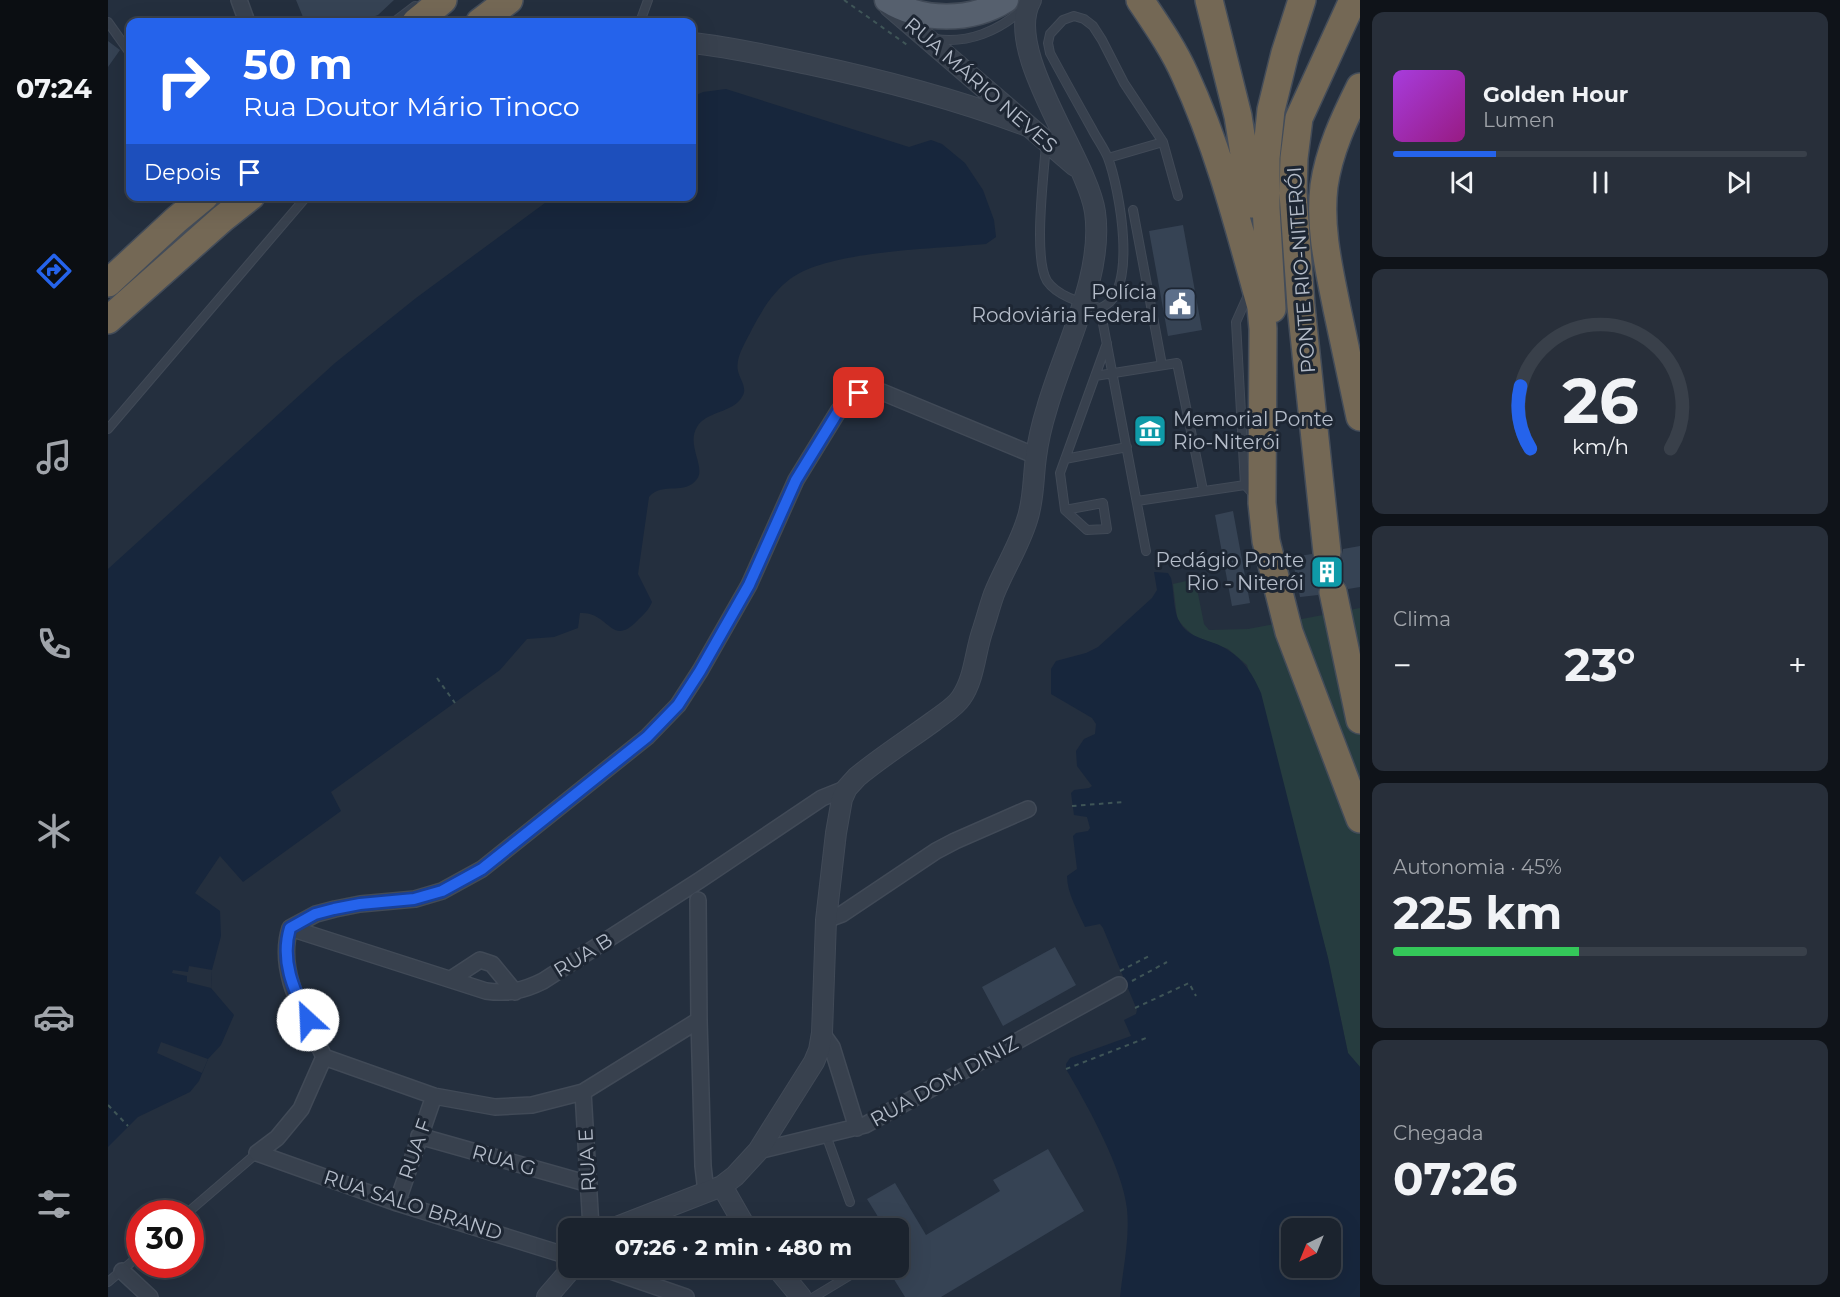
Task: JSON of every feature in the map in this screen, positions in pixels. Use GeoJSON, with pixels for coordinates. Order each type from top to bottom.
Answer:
{"type":"FeatureCollection","features":[{"type":"Feature","properties":{"kind":"highway"},"geometry":{"type":"LineString","coordinates":[[421,18],[443,0]]}},
{"type":"Feature","properties":{"kind":"highway"},"geometry":{"type":"LineString","coordinates":[[471,18],[491,0]]}},
{"type":"Feature","properties":{"kind":"highway"},"geometry":{"type":"LineString","coordinates":[[485,18],[509,0]]}},
{"type":"Feature","properties":{"kind":"highway"},"geometry":{"type":"LineString","coordinates":[[1140,0],[1166,38],[1206,124],[1222,168],[1259,306]]}},
{"type":"Feature","properties":{"kind":"highway"},"geometry":{"type":"LineString","coordinates":[[1209,0],[1238,116],[1250,186],[1259,306],[1254,494],[1289,632],[1360,819]]}},
{"type":"Feature","properties":{"kind":"highway"},"geometry":{"type":"LineString","coordinates":[[1259,306],[1273,306],[1266,208],[1266,158],[1270,110],[1302,0]]}},
{"type":"Feature","properties":{"kind":"highway","name":"PONTE RIO-NITERÓI"},"geometry":{"type":"LineString","coordinates":[[1327,552],[1301,306],[1293,193],[1293,158],[1299,118],[1353,0]]}},
{"type":"Feature","properties":{"kind":"highway"},"geometry":{"type":"LineString","coordinates":[[1293,158],[1326,74],[1360,15]]}},
{"type":"Feature","properties":{"kind":"highway","name":"PONTE RIO-NITERÓI"},"geometry":{"type":"LineString","coordinates":[[1360,87],[1341,126],[1330,159],[1324,186],[1322,222],[1326,255],[1360,417]]}},
{"type":"Feature","properties":{"kind":"highway"},"geometry":{"type":"LineString","coordinates":[[108,282],[199,201]]}},
{"type":"Feature","properties":{"kind":"highway"},"geometry":{"type":"LineString","coordinates":[[108,320],[245,201]]}},
{"type":"Feature","properties":{"kind":"highway"},"geometry":{"type":"LineString","coordinates":[[1333,592],[1360,720]]}},
{"type":"Feature","properties":{"kind":"main road"},"geometry":{"type":"LineString","coordinates":[[887,0],[919,14],[935,17],[982,12],[1022,1]]}},
{"type":"Feature","properties":{"kind":"street"},"geometry":{"type":"LineString","coordinates":[[239,0],[246,18]]}},
{"type":"Feature","properties":{"kind":"street","name":"RUA MÁRIO NEVES"},"geometry":{"type":"LineString","coordinates":[[882,0],[1079,169]]}},
{"type":"Feature","properties":{"kind":"street","name":"RUA MÁRIO NEVES"},"geometry":{"type":"LineString","coordinates":[[847,788],[864,770],[923,729],[961,698],[971,675],[980,636],[994,594],[1028,518],[1036,456],[1046,410],[1091,306],[1097,230],[1094,209],[1086,182],[1029,55],[1022,1]]}},
{"type":"Feature","properties":{"kind":"street"},"geometry":{"type":"LineString","coordinates":[[696,44],[754,52],[890,82],[985,110],[1027,126]]}},
{"type":"Feature","properties":{"kind":"street"},"geometry":{"type":"LineString","coordinates":[[222,219],[250,201]]}},
{"type":"Feature","properties":{"kind":"street"},"geometry":{"type":"LineString","coordinates":[[699,1020],[583,1092],[532,1105],[495,1107],[434,1096],[324,1057],[294,989],[287,968],[285,950],[290,928],[315,914],[360,904],[414,899],[442,891],[482,869],[647,737],[678,705],[700,671],[749,585],[796,480],[827,429],[849,399],[859,393],[882,392],[1036,456]]}},
{"type":"Feature","properties":{"kind":"street"},"geometry":{"type":"LineString","coordinates":[[640,1218],[714,1189],[735,1176],[758,1151],[814,1062],[822,1033],[826,920],[836,833],[842,799],[847,788]]}},
{"type":"Feature","properties":{"kind":"street","name":"RUA B"},"geometry":{"type":"LineString","coordinates":[[290,928],[486,992],[515,992],[543,981],[822,798],[847,788]]}},
{"type":"Feature","properties":{"kind":"street"},"geometry":{"type":"LineString","coordinates":[[826,920],[842,914],[936,851],[1028,809]]}},
{"type":"Feature","properties":{"kind":"street"},"geometry":{"type":"LineString","coordinates":[[698,900],[703,1166],[714,1189],[738,1218]]}},
{"type":"Feature","properties":{"kind":"street"},"geometry":{"type":"LineString","coordinates":[[451,979],[480,960],[492,964],[515,992]]}},
{"type":"Feature","properties":{"kind":"street","name":"RUA DOM DINIZ"},"geometry":{"type":"LineString","coordinates":[[758,1151],[865,1125],[1121,980]]}},
{"type":"Feature","properties":{"kind":"street"},"geometry":{"type":"LineString","coordinates":[[822,1033],[832,1047],[857,1128]]}},
{"type":"Feature","properties":{"kind":"street"},"geometry":{"type":"LineString","coordinates":[[257,1153],[277,1138],[301,1109],[324,1057]]}},
{"type":"Feature","properties":{"kind":"street","name":"RUA E"},"geometry":{"type":"LineString","coordinates":[[583,1092],[591,1218]]}},
{"type":"Feature","properties":{"kind":"street","name":"RUA F"},"geometry":{"type":"LineString","coordinates":[[397,1203],[434,1096]]}},
{"type":"Feature","properties":{"kind":"street","name":"RUA G"},"geometry":{"type":"LineString","coordinates":[[419,1136],[589,1184]]}},
{"type":"Feature","properties":{"kind":"street","name":"RUA SALO BRAND"},"geometry":{"type":"LineString","coordinates":[[257,1153],[397,1203],[558,1253]]}},
{"type":"Feature","properties":{"kind":"street"},"geometry":{"type":"LineString","coordinates":[[122,1270],[150,1297]]}},
{"type":"Feature","properties":{"kind":"street"},"geometry":{"type":"LineString","coordinates":[[547,1297],[563,1278]]}},
{"type":"Feature","properties":{"kind":"street"},"geometry":{"type":"LineString","coordinates":[[631,1278],[686,1297]]}},
{"type":"Feature","properties":{"kind":"street"},"geometry":{"type":"LineString","coordinates":[[785,1278],[801,1297]]}},
{"type":"Feature","properties":{"kind":"lane"},"geometry":{"type":"LineString","coordinates":[[399,18],[423,0]]}},
{"type":"Feature","properties":{"kind":"lane"},"geometry":{"type":"LineString","coordinates":[[641,18],[648,0]]}},
{"type":"Feature","properties":{"kind":"lane"},"geometry":{"type":"LineString","coordinates":[[928,38],[949,40],[981,35],[995,30],[1012,19],[1022,1]]}},
{"type":"Feature","properties":{"kind":"lane"},"geometry":{"type":"LineString","coordinates":[[1046,141],[1041,239],[1042,267],[1047,281],[1057,290],[1091,306],[1105,306],[1113,298],[1121,274],[1123,258],[1120,212],[1107,158],[1050,53],[1048,43],[1050,34],[1063,20],[1074,16],[1093,26],[1124,83],[1163,142],[1178,196]]}},
{"type":"Feature","properties":{"kind":"lane"},"geometry":{"type":"LineString","coordinates":[[108,22],[126,47]]}},
{"type":"Feature","properties":{"kind":"lane"},"geometry":{"type":"LineString","coordinates":[[1107,158],[1163,142]]}},
{"type":"Feature","properties":{"kind":"lane"},"geometry":{"type":"LineString","coordinates":[[177,220],[191,201]]}},
{"type":"Feature","properties":{"kind":"lane"},"geometry":{"type":"LineString","coordinates":[[108,429],[303,201]]}},
{"type":"Feature","properties":{"kind":"lane"},"geometry":{"type":"LineString","coordinates":[[1133,210],[1162,365]]}},
{"type":"Feature","properties":{"kind":"lane"},"geometry":{"type":"LineString","coordinates":[[1091,306],[1107,343],[1146,551]]}},
{"type":"Feature","properties":{"kind":"lane"},"geometry":{"type":"LineString","coordinates":[[1137,501],[1203,490],[1254,494],[1236,322],[1259,306]]}},
{"type":"Feature","properties":{"kind":"lane"},"geometry":{"type":"LineString","coordinates":[[1065,510],[1103,503],[1107,529],[1087,530],[1065,510],[1060,473],[1107,343]]}},
{"type":"Feature","properties":{"kind":"lane"},"geometry":{"type":"LineString","coordinates":[[1095,376],[1177,363],[1203,490]]}},
{"type":"Feature","properties":{"kind":"lane"},"geometry":{"type":"LineString","coordinates":[[1065,459],[1127,447]]}},
{"type":"Feature","properties":{"kind":"lane"},"geometry":{"type":"LineString","coordinates":[[826,1135],[850,1202]]}},
{"type":"Feature","properties":{"kind":"lane"},"geometry":{"type":"LineString","coordinates":[[202,1200],[257,1153]]}},
{"type":"Feature","properties":{"kind":"lane"},"geometry":{"type":"LineString","coordinates":[[108,1282],[126,1267]]}},
{"type":"Feature","properties":{"kind":"lane"},"geometry":{"type":"LineString","coordinates":[[814,1297],[845,1278]]}},
{"type":"Feature","properties":{"kind":"path"},"geometry":{"type":"LineString","coordinates":[[437,678],[455,703]]}},
{"type":"Feature","properties":{"kind":"path"},"geometry":{"type":"LineString","coordinates":[[1072,806],[1123,802]]}},
{"type":"Feature","properties":{"kind":"path"},"geometry":{"type":"LineString","coordinates":[[1121,980],[1152,955]]}},
{"type":"Feature","properties":{"kind":"path"},"geometry":{"type":"LineString","coordinates":[[1121,980],[1167,963]]}},
{"type":"Feature","properties":{"kind":"path"},"geometry":{"type":"LineString","coordinates":[[1135,1008],[1189,983],[1196,996]]}},
{"type":"Feature","properties":{"kind":"path"},"geometry":{"type":"LineString","coordinates":[[1066,1069],[1146,1038]]}},
{"type":"Feature","properties":{"kind":"path"},"geometry":{"type":"LineString","coordinates":[[108,1105],[128,1126]]}},
{"type":"Feature","properties":{"kind":"green space"},"geometry":{"type":"Polygon","coordinates":[[[1195,579],[1204,624],[1209,630],[1248,629],[1360,608],[1360,1067],[1348,1053],[1328,958],[1247,665],[1228,649],[1194,636],[1177,618],[1173,584],[1195,579]]]}},
{"type":"Feature","properties":{"kind":"water"},"geometry":{"type":"Polygon","coordinates":[[[726,89],[909,147],[931,140],[942,144],[965,163],[983,190],[994,220],[996,237],[986,244],[856,256],[808,269],[790,279],[768,302],[738,360],[737,366],[744,394],[738,402],[707,418],[697,427],[694,441],[699,468],[697,479],[686,487],[661,490],[649,497],[638,574],[652,602],[644,614],[621,631],[615,630],[597,617],[580,613],[578,628],[554,637],[527,639],[500,670],[331,792],[341,811],[243,882],[220,856],[195,893],[220,911],[221,936],[212,970],[211,988],[234,1015],[221,1045],[208,1059],[199,1081],[190,1092],[138,1117],[108,1147],[108,569],[335,363],[416,298],[548,201],[696,201],[696,95],[726,89]]]}},
{"type":"Feature","properties":{"kind":"water"},"geometry":{"type":"Polygon","coordinates":[[[1154,572],[1168,573],[1171,578],[1176,614],[1182,626],[1194,635],[1234,654],[1248,669],[1261,693],[1328,958],[1348,1053],[1360,1067],[1360,1297],[1120,1297],[1128,1231],[1124,1193],[1103,1138],[1066,1069],[1066,1064],[1070,1058],[1131,1036],[1124,1020],[1136,1014],[1137,1010],[1103,928],[1100,924],[1085,927],[1069,889],[1067,876],[1077,869],[1073,836],[1076,833],[1088,831],[1090,828],[1087,817],[1074,815],[1071,793],[1074,790],[1092,786],[1077,766],[1076,751],[1084,739],[1095,734],[1096,724],[1092,718],[1051,694],[1051,669],[1056,661],[1086,653],[1098,647],[1152,598],[1157,590],[1154,572]]]}},
{"type":"Feature","properties":{"kind":"pier"},"geometry":{"type":"Polygon","coordinates":[[[189,966],[212,970],[211,988],[187,982],[187,976],[172,973],[173,970],[188,972],[189,966]]]}},
{"type":"Feature","properties":{"kind":"pier"},"geometry":{"type":"Polygon","coordinates":[[[161,1042],[208,1059],[202,1073],[157,1053],[161,1042]]]}},
{"type":"Feature","properties":{"kind":"building"},"geometry":{"type":"Polygon","coordinates":[[[296,0],[394,0],[378,15],[369,18],[303,18],[296,0]]]}},
{"type":"Feature","properties":{"kind":"building"},"geometry":{"type":"Polygon","coordinates":[[[108,41],[120,50],[108,67],[108,41]]]}},
{"type":"Feature","properties":{"kind":"building","name":"Polícia Rodoviária Federal"},"geometry":{"type":"Polygon","coordinates":[[[1183,225],[1202,330],[1168,336],[1149,231],[1183,225]]]}},
{"type":"Feature","properties":{"kind":"building"},"geometry":{"type":"Polygon","coordinates":[[[1233,511],[1250,603],[1232,606],[1215,515],[1233,511]]]}},
{"type":"Feature","properties":{"kind":"building","name":"Pedágio Ponte Rio - Niterói"},"geometry":{"type":"Polygon","coordinates":[[[1360,546],[1360,587],[1348,589],[1344,581],[1338,577],[1330,577],[1322,581],[1318,587],[1318,595],[1300,597],[1292,557],[1312,554],[1315,562],[1329,568],[1341,559],[1343,549],[1360,546]]]}},
{"type":"Feature","properties":{"kind":"building"},"geometry":{"type":"Polygon","coordinates":[[[1055,947],[1076,985],[1003,1026],[982,987],[1055,947]]]}},
{"type":"Feature","properties":{"kind":"building"},"geometry":{"type":"Polygon","coordinates":[[[1048,1149],[1084,1211],[941,1297],[905,1297],[893,1278],[909,1278],[909,1218],[879,1218],[867,1199],[895,1183],[926,1235],[1000,1191],[993,1180],[1048,1149]]]}},
{"type":"Feature","properties":{"kind":"tunnel"},"geometry":{"type":"LineString","coordinates":[[1327,552],[1333,592]]}},
{"type":"Feature","properties":{"kind":"place","name":"Polícia Rodoviária Federal"},"geometry":{"type":"Point","coordinates":[1180,304]}},
{"type":"Feature","properties":{"kind":"place","name":"Memorial Ponte Rio-Niterói"},"geometry":{"type":"Point","coordinates":[1150,431]}},
{"type":"Feature","properties":{"kind":"place","name":"Pedágio Ponte Rio - Niterói"},"geometry":{"type":"Point","coordinates":[1327,572]}},
{"type":"Feature","properties":{"kind":"route"},"geometry":{"type":"LineString","coordinates":[[308,1020],[287,968],[285,950],[290,928],[315,914],[334,909],[414,899],[442,891],[482,869],[590,785],[647,737],[678,705],[700,671],[749,585],[796,480],[839,410],[849,399],[859,393]]}}]}
